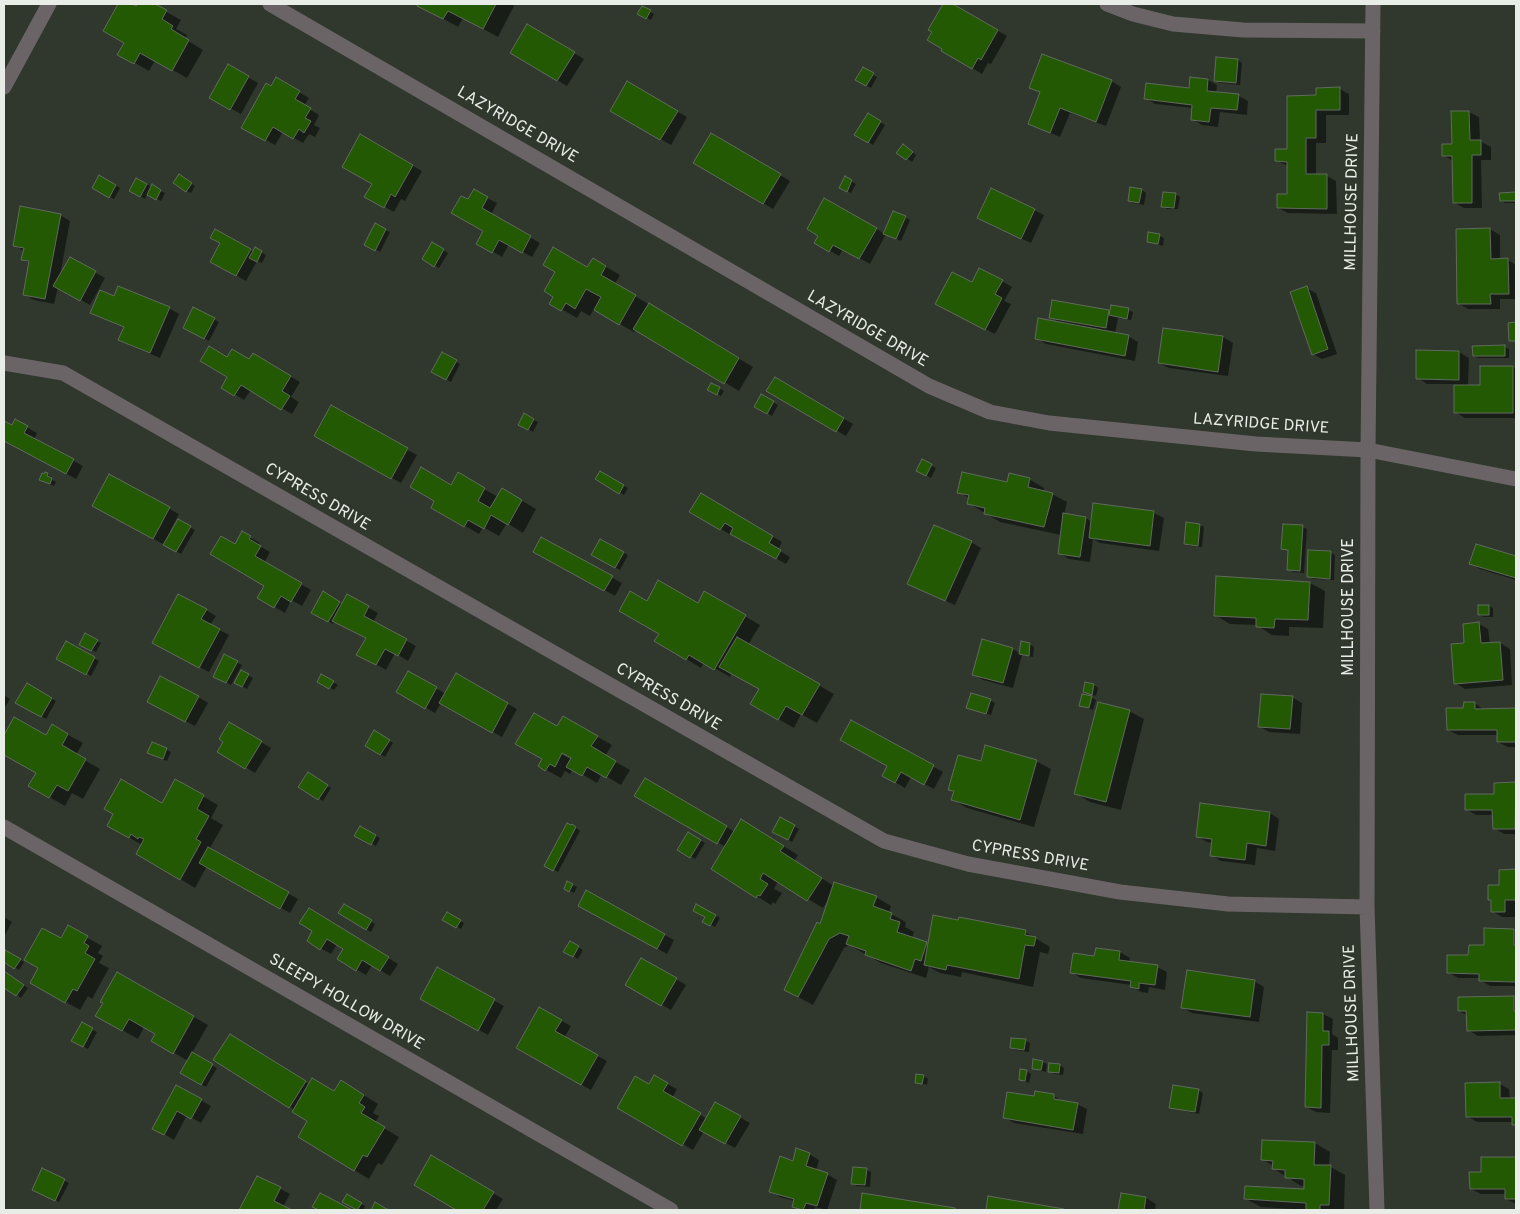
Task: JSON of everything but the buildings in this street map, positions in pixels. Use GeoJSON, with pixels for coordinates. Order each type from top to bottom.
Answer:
{"type":"FeatureCollection","features":[{"type":"Feature","properties":{"kind":"street"},"geometry":{"type":"LineString","coordinates":[[4,87],[49,4]]}},
{"type":"Feature","properties":{"kind":"street","name":"LAZYRIDGE DRIVE"},"geometry":{"type":"LineString","coordinates":[[270,4],[929,386],[990,412],[1049,423],[1256,444],[1368,450],[1516,479]]}},
{"type":"Feature","properties":{"kind":"street"},"geometry":{"type":"LineString","coordinates":[[1107,4],[1133,14],[1173,24],[1243,30],[1373,31]]}},
{"type":"Feature","properties":{"kind":"street","name":"MILLHOUSE DRIVE"},"geometry":{"type":"LineString","coordinates":[[1373,4],[1368,450],[1367,907],[1377,1210]]}},
{"type":"Feature","properties":{"kind":"street","name":"CYPRESS DRIVE"},"geometry":{"type":"LineString","coordinates":[[4,362],[63,373],[884,841],[968,864],[1120,892],[1228,904],[1367,907]]}},
{"type":"Feature","properties":{"kind":"street","name":"SLEEPY HOLLOW DRIVE"},"geometry":{"type":"LineString","coordinates":[[4,827],[671,1210]]}}]}
